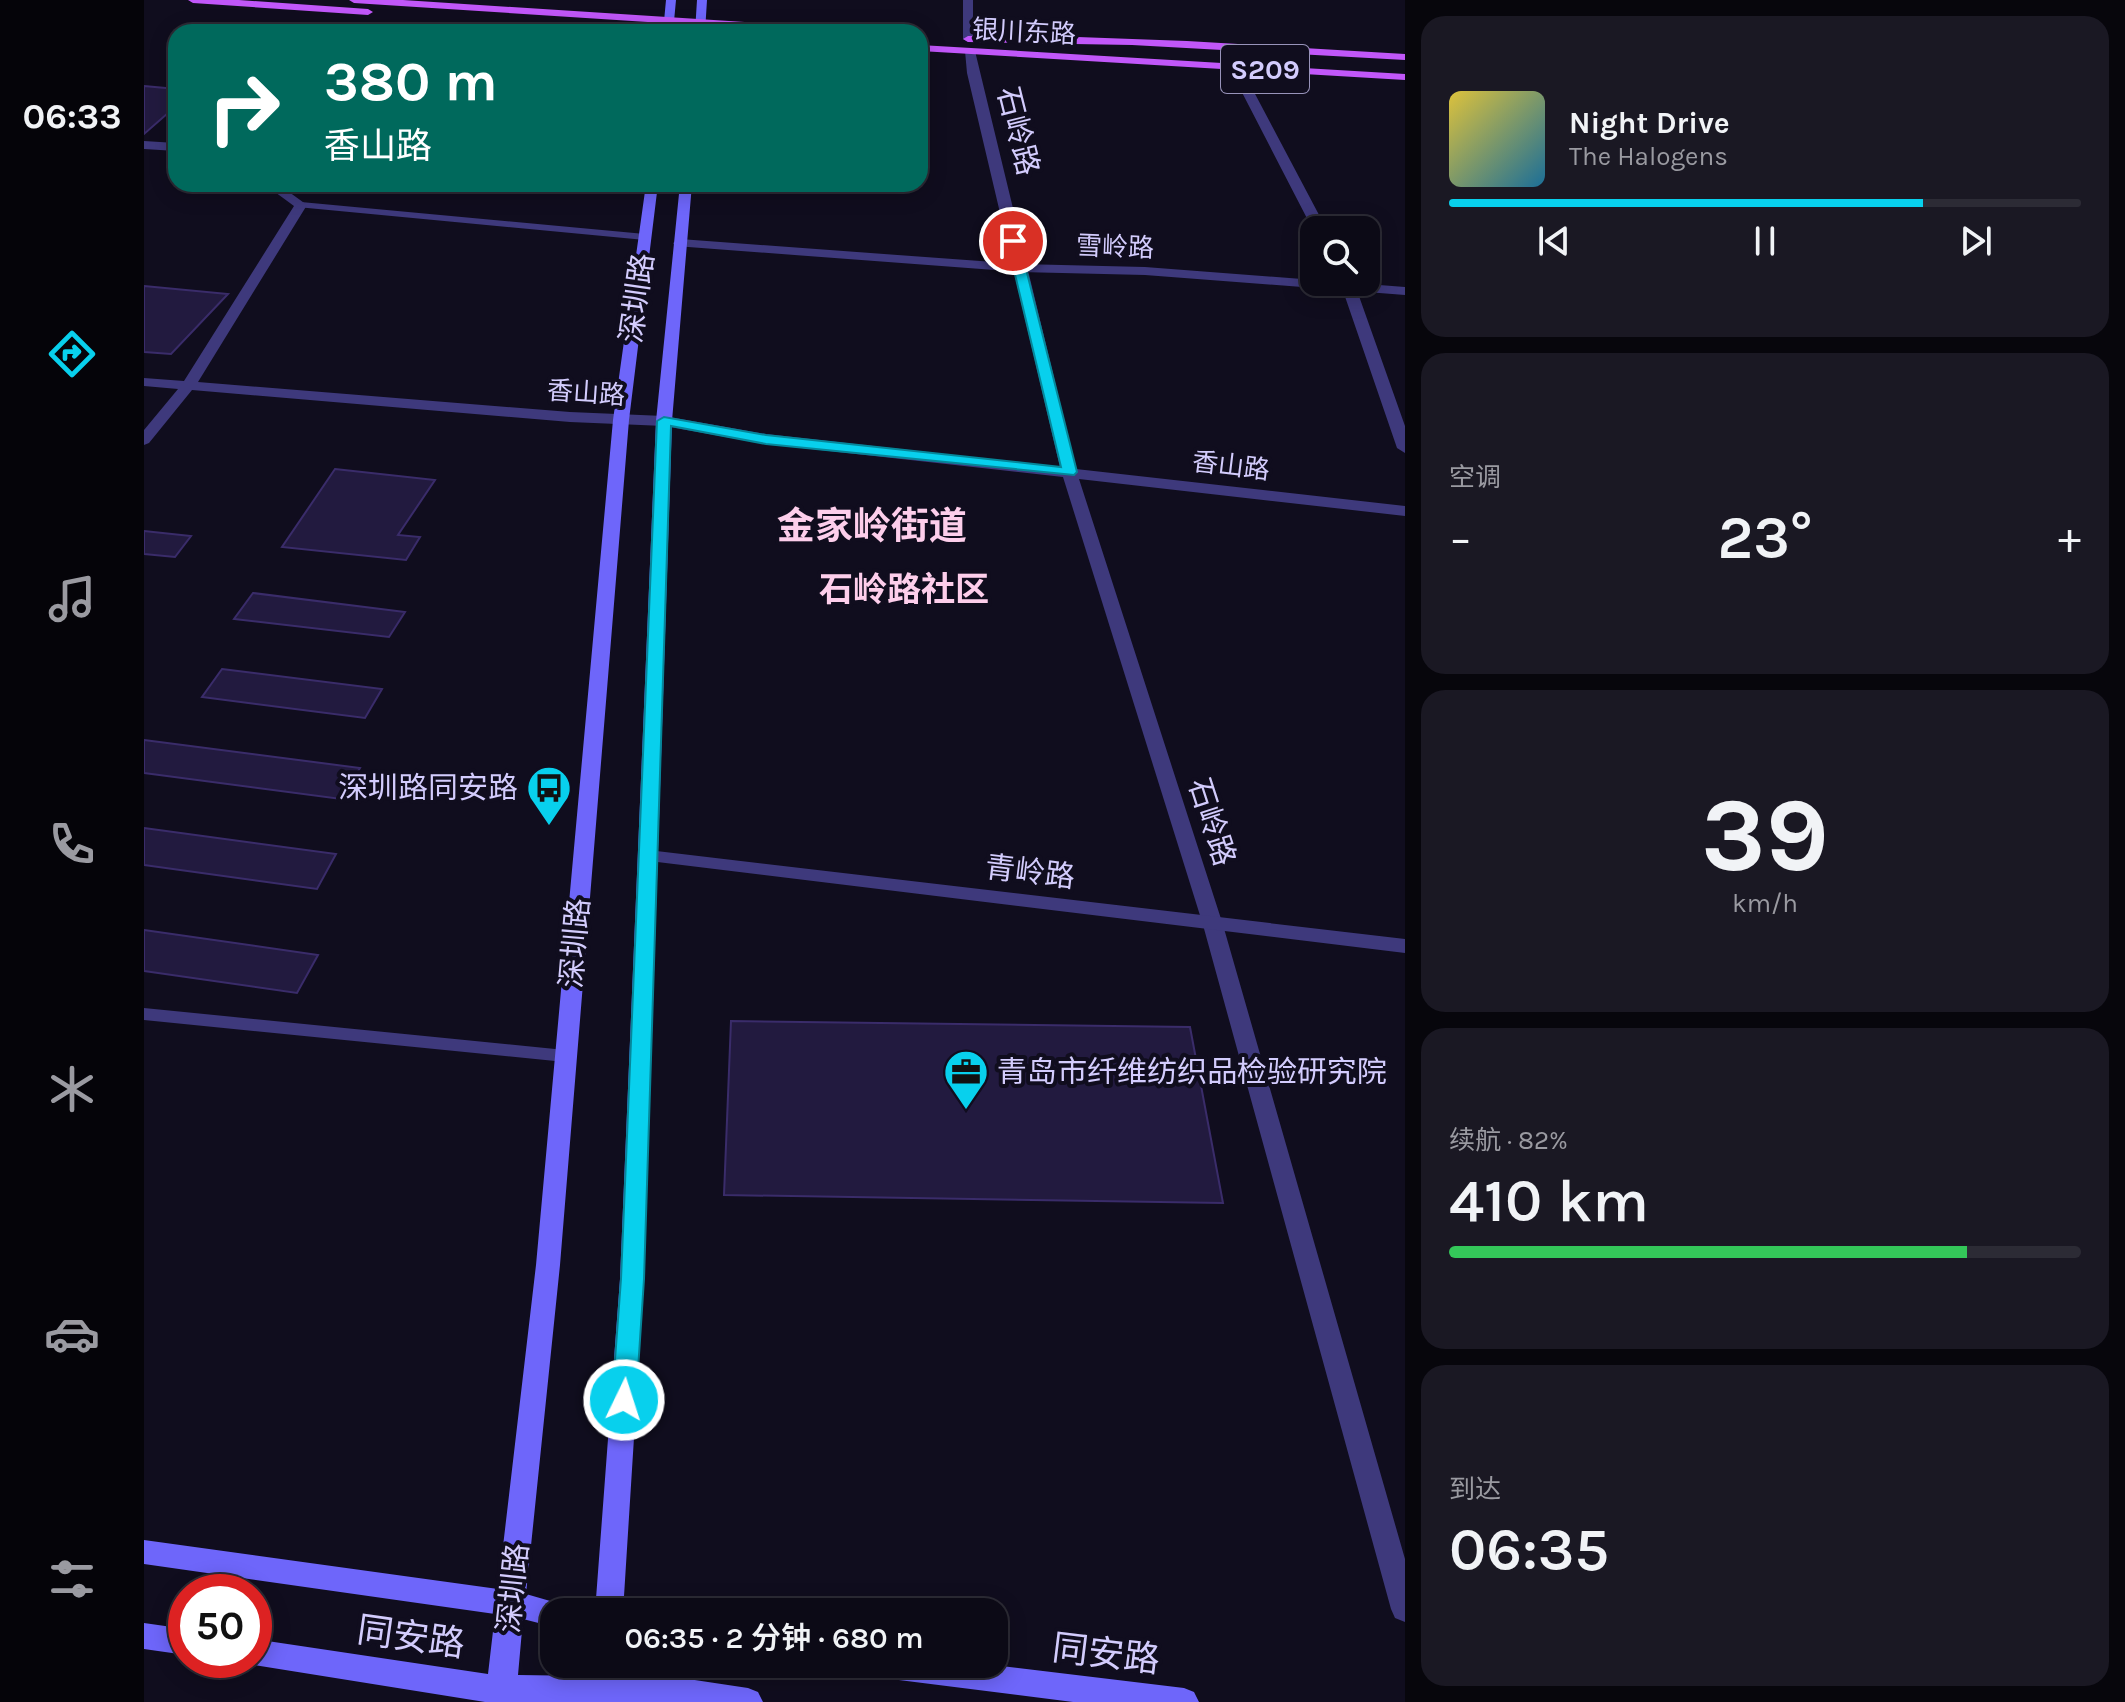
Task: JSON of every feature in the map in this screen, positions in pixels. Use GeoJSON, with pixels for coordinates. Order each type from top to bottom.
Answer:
{"type":"FeatureCollection","features":[{"type":"Feature","properties":{"kind":"main road"},"geometry":{"type":"LineString","coordinates":[[193,0],[587,24]]}},
{"type":"Feature","properties":{"kind":"main road"},"geometry":{"type":"LineString","coordinates":[[354,0],[615,24]]}},
{"type":"Feature","properties":{"kind":"main road"},"geometry":{"type":"LineString","coordinates":[[669,24],[671,0]]}},
{"type":"Feature","properties":{"kind":"main road"},"geometry":{"type":"LineString","coordinates":[[700,24],[702,0]]}},
{"type":"Feature","properties":{"kind":"main road","name":"银川东路"},"geometry":{"type":"LineString","coordinates":[[928,37],[969,45]]}},
{"type":"Feature","properties":{"kind":"main road"},"geometry":{"type":"LineString","coordinates":[[969,45],[1041,37],[1405,60]]}},
{"type":"Feature","properties":{"kind":"main road"},"geometry":{"type":"LineString","coordinates":[[969,45],[1046,62],[1405,85]]}},
{"type":"Feature","properties":{"kind":"main road","name":"银川东路"},"geometry":{"type":"LineString","coordinates":[[928,48],[969,45],[1126,54]]}},
{"type":"Feature","properties":{"kind":"main road"},"geometry":{"type":"LineString","coordinates":[[1126,54],[1405,60]]}},
{"type":"Feature","properties":{"kind":"main road","name":"S209"},"geometry":{"type":"LineString","coordinates":[[1126,54],[1405,77]]}},
{"type":"Feature","properties":{"kind":"main road","name":"深圳路"},"geometry":{"type":"LineString","coordinates":[[501,1695],[548,1265],[621,420],[651,192]]}},
{"type":"Feature","properties":{"kind":"main road","name":"深圳路"},"geometry":{"type":"LineString","coordinates":[[610,1598],[632,1279],[664,421],[685,192]]}},
{"type":"Feature","properties":{"kind":"main road","name":"同安路"},"geometry":{"type":"LineString","coordinates":[[144,1552],[511,1603],[540,1610]]}},
{"type":"Feature","properties":{"kind":"main road"},"geometry":{"type":"LineString","coordinates":[[144,1636],[168,1639]]}},
{"type":"Feature","properties":{"kind":"main road","name":"同安路"},"geometry":{"type":"LineString","coordinates":[[272,1655],[501,1695],[604,1685],[668,1690],[748,1702]]}},
{"type":"Feature","properties":{"kind":"main road","name":"同安路"},"geometry":{"type":"LineString","coordinates":[[989,1678],[1184,1702]]}},
{"type":"Feature","properties":{"kind":"street","name":"石岭路"},"geometry":{"type":"LineString","coordinates":[[968,0],[973,73],[1069,472],[1213,925],[1405,1609]]}},
{"type":"Feature","properties":{"kind":"street"},"geometry":{"type":"LineString","coordinates":[[1239,75],[1313,216]]}},
{"type":"Feature","properties":{"kind":"street"},"geometry":{"type":"LineString","coordinates":[[144,145],[168,146]]}},
{"type":"Feature","properties":{"kind":"street"},"geometry":{"type":"LineString","coordinates":[[144,440],[188,386],[301,205],[282,192]]}},
{"type":"Feature","properties":{"kind":"street","name":"雪岭路"},"geometry":{"type":"LineString","coordinates":[[680,243],[1020,268],[1145,271],[1300,281]]}},
{"type":"Feature","properties":{"kind":"street","name":"雪岭路"},"geometry":{"type":"LineString","coordinates":[[1380,288],[1405,291]]}},
{"type":"Feature","properties":{"kind":"street"},"geometry":{"type":"LineString","coordinates":[[1353,296],[1405,448]]}},
{"type":"Feature","properties":{"kind":"street","name":"香山路"},"geometry":{"type":"LineString","coordinates":[[144,382],[664,421],[766,439],[1405,511]]}},
{"type":"Feature","properties":{"kind":"street","name":"青岭路"},"geometry":{"type":"LineString","coordinates":[[648,856],[1405,946]]}},
{"type":"Feature","properties":{"kind":"lane"},"geometry":{"type":"LineString","coordinates":[[301,205],[645,237]]}},
{"type":"Feature","properties":{"kind":"lane"},"geometry":{"type":"LineString","coordinates":[[144,1014],[565,1056]]}},
{"type":"Feature","properties":{"kind":"building"},"geometry":{"type":"Polygon","coordinates":[[[144,86],[168,88],[168,113],[144,134],[144,86]]]}},
{"type":"Feature","properties":{"kind":"building"},"geometry":{"type":"Polygon","coordinates":[[[144,286],[228,294],[171,354],[144,352],[144,286]]]}},
{"type":"Feature","properties":{"kind":"building"},"geometry":{"type":"Polygon","coordinates":[[[335,469],[435,480],[398,535],[420,537],[406,560],[282,547],[335,469]]]}},
{"type":"Feature","properties":{"kind":"building"},"geometry":{"type":"Polygon","coordinates":[[[144,531],[191,536],[175,557],[144,554],[144,531]]]}},
{"type":"Feature","properties":{"kind":"building"},"geometry":{"type":"Polygon","coordinates":[[[253,593],[405,612],[389,637],[234,619],[253,593]]]}},
{"type":"Feature","properties":{"kind":"building"},"geometry":{"type":"Polygon","coordinates":[[[222,669],[382,689],[365,718],[202,697],[222,669]]]}},
{"type":"Feature","properties":{"kind":"building"},"geometry":{"type":"Polygon","coordinates":[[[144,740],[360,768],[341,799],[144,773],[144,740]]]}},
{"type":"Feature","properties":{"kind":"building"},"geometry":{"type":"Polygon","coordinates":[[[144,828],[336,854],[317,889],[144,865],[144,828]]]}},
{"type":"Feature","properties":{"kind":"building"},"geometry":{"type":"Polygon","coordinates":[[[144,930],[318,955],[297,993],[144,971],[144,930]]]}},
{"type":"Feature","properties":{"kind":"building","name":"青岛市纤维纺织品检验研究院"},"geometry":{"type":"Polygon","coordinates":[[[731,1021],[1190,1027],[1223,1203],[724,1195],[731,1021]]]}},
{"type":"Feature","properties":{"kind":"place","name":"深圳路同安路"},"geometry":{"type":"Point","coordinates":[549,827]}},
{"type":"Feature","properties":{"kind":"place","name":"青岛市纤维纺织品检验研究院"},"geometry":{"type":"Point","coordinates":[966,1111]}},
{"type":"Feature","properties":{"kind":"district","name":"金家岭街道"},"geometry":{"type":"Point","coordinates":[872,526]}},
{"type":"Feature","properties":{"kind":"district","name":"石岭路社区"},"geometry":{"type":"Point","coordinates":[904,590]}},
{"type":"Feature","properties":{"kind":"route"},"geometry":{"type":"LineString","coordinates":[[624,1400],[632,1279],[664,421],[766,439],[1069,472],[1013,241]]}}]}
